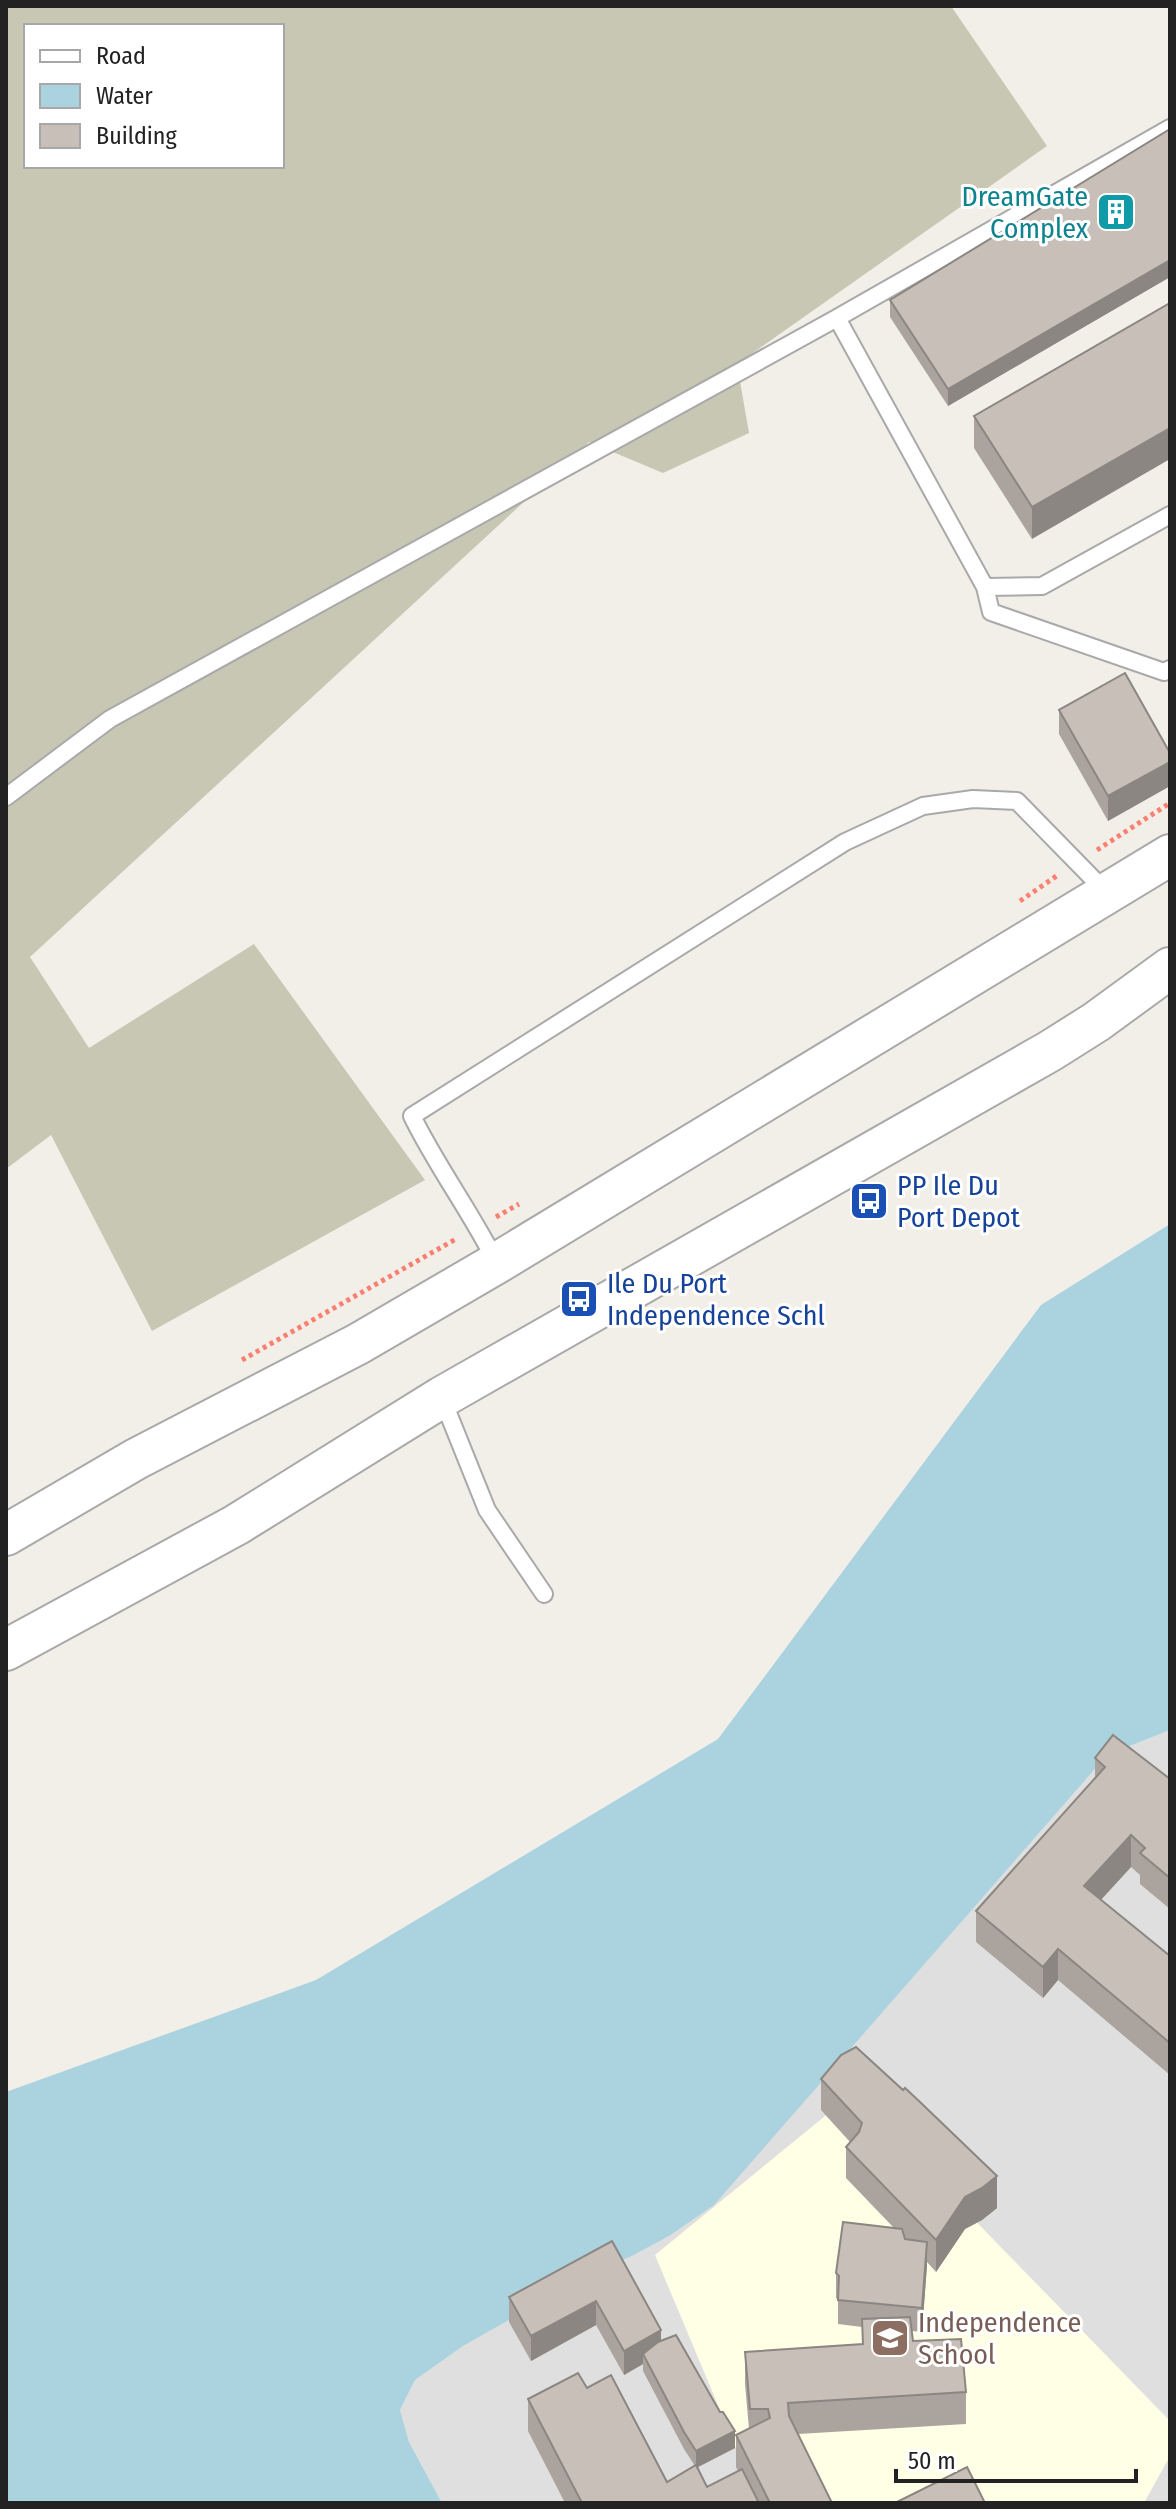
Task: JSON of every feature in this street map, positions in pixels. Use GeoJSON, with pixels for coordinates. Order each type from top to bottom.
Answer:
{"type":"FeatureCollection","features":[{"type":"Feature","properties":{"kind":"street"},"geometry":{"type":"LineString","coordinates":[[6,1535],[136,1459],[358,1344],[497,1263],[1170,855]]}},
{"type":"Feature","properties":{"kind":"street"},"geometry":{"type":"LineString","coordinates":[[6,1650],[236,1525],[442,1397],[1050,1051],[1170,968]]}},
{"type":"Feature","properties":{"kind":"lane"},"geometry":{"type":"LineString","coordinates":[[6,797],[110,719],[837,318],[1170,128]]}},
{"type":"Feature","properties":{"kind":"lane"},"geometry":{"type":"LineString","coordinates":[[837,318],[985,587],[991,612],[1164,672],[1170,669]]}},
{"type":"Feature","properties":{"kind":"lane"},"geometry":{"type":"LineString","coordinates":[[985,587],[1042,586],[1170,515]]}},
{"type":"Feature","properties":{"kind":"lane"},"geometry":{"type":"LineString","coordinates":[[497,1263],[478,1227],[427,1148],[412,1116],[845,842],[923,806],[973,799],[1017,801],[1106,892]]}},
{"type":"Feature","properties":{"kind":"lane"},"geometry":{"type":"LineString","coordinates":[[442,1397],[487,1510],[544,1594]]}},
{"type":"Feature","properties":{"kind":"path"},"geometry":{"type":"LineString","coordinates":[[1015,904],[1170,803]]}},
{"type":"Feature","properties":{"kind":"path"},"geometry":{"type":"LineString","coordinates":[[228,1368],[533,1196]]}},
{"type":"Feature","properties":{"kind":"shaded area"},"geometry":{"type":"Polygon","coordinates":[[[6,6],[951,6],[1047,146],[737,364],[749,433],[663,473],[589,442],[30,957],[89,1048],[254,944],[425,1180],[152,1331],[51,1135],[6,1169],[6,6]]]}},
{"type":"Feature","properties":{"kind":"shaded area"},"geometry":{"type":"Polygon","coordinates":[[[1170,1730],[1170,2503],[442,2503],[409,2442],[400,2410],[415,2380],[463,2346],[592,2273],[669,2236],[1107,1755],[1170,1730]]]}},
{"type":"Feature","properties":{"kind":"shaded area","name":"Independence School"},"geometry":{"type":"Polygon","coordinates":[[[852,2094],[1170,2421],[1170,2456],[1144,2503],[759,2503],[655,2255],[852,2094]]]}},
{"type":"Feature","properties":{"kind":"water"},"geometry":{"type":"Polygon","coordinates":[[[1170,1224],[1170,1730],[1107,1755],[714,2205],[669,2236],[592,2273],[463,2346],[415,2380],[400,2410],[409,2442],[442,2503],[6,2503],[6,2092],[316,1980],[718,1739],[1041,1305],[1170,1224]]]}},
{"type":"Feature","properties":{"kind":"building","name":"DreamGate Complex"},"geometry":{"type":"Polygon","coordinates":[[[1170,129],[1170,260],[948,389],[890,300],[1170,129]]]}},
{"type":"Feature","properties":{"kind":"building"},"geometry":{"type":"Polygon","coordinates":[[[1170,303],[1170,428],[1032,507],[974,416],[1170,303]]]}},
{"type":"Feature","properties":{"kind":"building"},"geometry":{"type":"Polygon","coordinates":[[[1125,673],[1170,753],[1170,762],[1108,796],[1059,710],[1125,673]]]}},
{"type":"Feature","properties":{"kind":"building"},"geometry":{"type":"Polygon","coordinates":[[[1113,1735],[1170,1779],[1170,1878],[1140,1853],[1145,1848],[1131,1835],[1084,1886],[1170,1956],[1170,2043],[1058,1949],[1043,1967],[976,1911],[1105,1767],[1095,1758],[1113,1735]]]}},
{"type":"Feature","properties":{"kind":"building"},"geometry":{"type":"Polygon","coordinates":[[[856,2047],[903,2090],[905,2088],[997,2176],[965,2197],[936,2240],[846,2147],[859,2132],[862,2123],[821,2079],[841,2055],[856,2047]]]}},
{"type":"Feature","properties":{"kind":"building"},"geometry":{"type":"Polygon","coordinates":[[[843,2222],[902,2229],[905,2239],[927,2242],[922,2308],[838,2300],[839,2276],[836,2273],[843,2222]]]}},
{"type":"Feature","properties":{"kind":"building"},"geometry":{"type":"Polygon","coordinates":[[[612,2241],[661,2330],[624,2351],[596,2301],[531,2336],[509,2297],[612,2241]]]}},
{"type":"Feature","properties":{"kind":"building"},"geometry":{"type":"Polygon","coordinates":[[[910,2317],[913,2341],[961,2339],[966,2392],[788,2403],[789,2416],[832,2503],[770,2503],[736,2435],[770,2418],[768,2409],[750,2409],[745,2352],[863,2344],[862,2319],[910,2317]]]}},
{"type":"Feature","properties":{"kind":"building"},"geometry":{"type":"Polygon","coordinates":[[[676,2335],[720,2412],[735,2431],[696,2451],[643,2354],[658,2342],[676,2335]]]}},
{"type":"Feature","properties":{"kind":"building"},"geometry":{"type":"Polygon","coordinates":[[[578,2373],[587,2388],[611,2375],[667,2482],[696,2465],[707,2487],[742,2469],[759,2503],[582,2503],[528,2399],[578,2373]]]}},
{"type":"Feature","properties":{"kind":"building"},"geometry":{"type":"Polygon","coordinates":[[[967,2467],[985,2503],[895,2503],[967,2467]]]}},
{"type":"Feature","properties":{"kind":"place","name":"DreamGate Complex"},"geometry":{"type":"Point","coordinates":[1116,212]}},
{"type":"Feature","properties":{"kind":"place","name":"PP Ile Du Port Depot"},"geometry":{"type":"Point","coordinates":[869,1201]}},
{"type":"Feature","properties":{"kind":"place","name":"Ile Du Port Independence Schl"},"geometry":{"type":"Point","coordinates":[579,1299]}},
{"type":"Feature","properties":{"kind":"place","name":"Independence School"},"geometry":{"type":"Point","coordinates":[890,2338]}}]}
